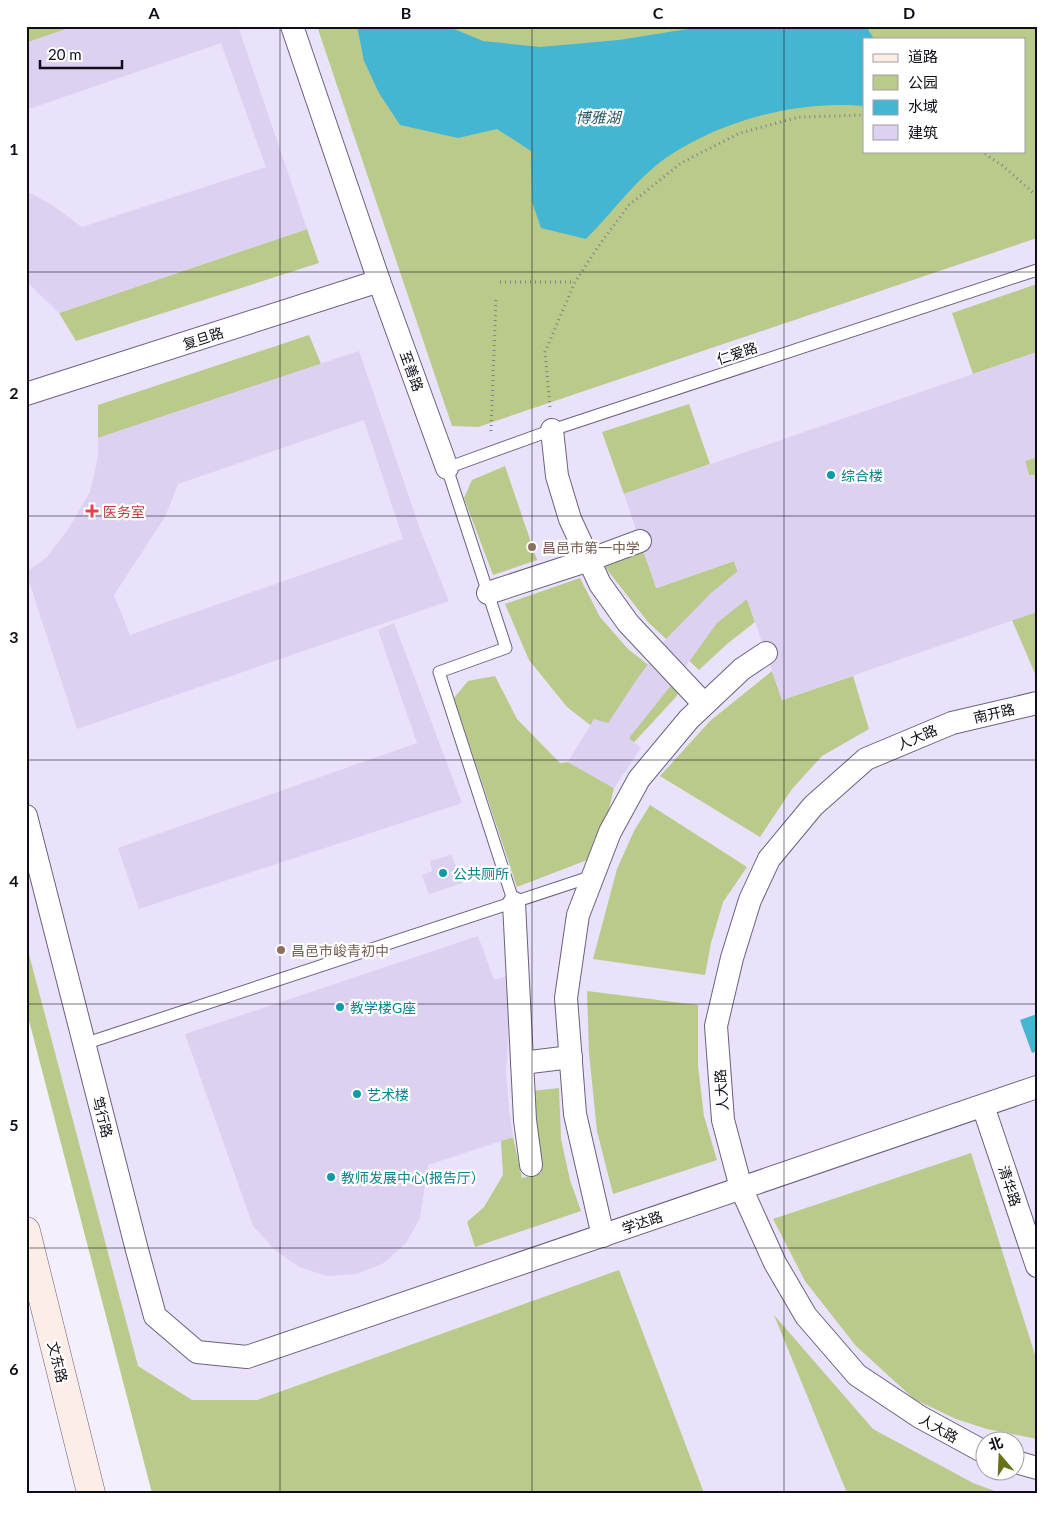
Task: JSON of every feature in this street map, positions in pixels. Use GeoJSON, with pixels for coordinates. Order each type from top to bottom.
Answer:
{"type":"FeatureCollection","features":[{"type":"Feature","properties":{"kind":"street","name":"至善路"},"geometry":{"type":"LineString","coordinates":[[292,26],[379,281],[447,468]]}},
{"type":"Feature","properties":{"kind":"street","name":"复旦路"},"geometry":{"type":"LineString","coordinates":[[26,394],[379,281]]}},
{"type":"Feature","properties":{"kind":"street"},"geometry":{"type":"LineString","coordinates":[[552,430],[557,476],[570,519],[600,584],[628,623],[704,704]]}},
{"type":"Feature","properties":{"kind":"street"},"geometry":{"type":"LineString","coordinates":[[488,593],[640,541]]}},
{"type":"Feature","properties":{"kind":"street"},"geometry":{"type":"LineString","coordinates":[[603,1236],[575,1114],[566,998],[578,915],[610,832],[640,779],[689,719],[704,704],[742,669],[766,653]]}},
{"type":"Feature","properties":{"kind":"street","name":"南开路"},"geometry":{"type":"LineString","coordinates":[[952,723],[1037,703]]}},
{"type":"Feature","properties":{"kind":"street","name":"人大路"},"geometry":{"type":"LineString","coordinates":[[952,723],[866,759],[813,806],[769,859],[750,900],[732,958],[716,1026],[723,1120],[741,1188],[775,1263],[806,1316],[857,1375],[920,1417],[976,1448]]}},
{"type":"Feature","properties":{"kind":"street","name":"笃行路"},"geometry":{"type":"LineString","coordinates":[[26,816],[155,1316],[196,1352],[246,1357]]}},
{"type":"Feature","properties":{"kind":"street"},"geometry":{"type":"LineString","coordinates":[[514,903],[525,1120],[531,1164]]}},
{"type":"Feature","properties":{"kind":"street"},"geometry":{"type":"LineString","coordinates":[[522,1062],[571,1057]]}},
{"type":"Feature","properties":{"kind":"street","name":"学达路"},"geometry":{"type":"LineString","coordinates":[[246,1357],[1037,1087]]}},
{"type":"Feature","properties":{"kind":"street","name":"清华路"},"geometry":{"type":"LineString","coordinates":[[983,1106],[1037,1266]]}},
{"type":"Feature","properties":{"kind":"street","name":"文东路"},"geometry":{"type":"LineString","coordinates":[[26,1230],[91,1493]]}},
{"type":"Feature","properties":{"kind":"lane","name":"仁爱路"},"geometry":{"type":"LineString","coordinates":[[447,468],[552,430],[1037,270]]}},
{"type":"Feature","properties":{"kind":"lane","name":"至善路"},"geometry":{"type":"LineString","coordinates":[[447,468],[506,648],[439,672],[514,903]]}},
{"type":"Feature","properties":{"kind":"lane"},"geometry":{"type":"LineString","coordinates":[[84,1044],[593,876]]}},
{"type":"Feature","properties":{"kind":"path"},"geometry":{"type":"LineString","coordinates":[[552,430],[545,352],[575,282],[629,205],[681,164],[740,133],[799,117],[863,115]]}},
{"type":"Feature","properties":{"kind":"path"},"geometry":{"type":"LineString","coordinates":[[982,152],[1003,166],[1037,196]]}},
{"type":"Feature","properties":{"kind":"path"},"geometry":{"type":"LineString","coordinates":[[500,282],[575,282]]}},
{"type":"Feature","properties":{"kind":"path"},"geometry":{"type":"LineString","coordinates":[[491,432],[496,299]]}},
{"type":"Feature","properties":{"kind":"shaded area","name":"昌邑市第一中学"},"geometry":{"type":"Polygon","coordinates":[[[26,26],[1037,26],[1037,1493],[171,1493],[26,943],[26,26]]]}},
{"type":"Feature","properties":{"kind":"green space"},"geometry":{"type":"Polygon","coordinates":[[[26,26],[75,26],[26,43],[26,26]]]}},
{"type":"Feature","properties":{"kind":"green space"},"geometry":{"type":"Polygon","coordinates":[[[317,26],[1037,26],[1037,238],[478,427],[452,426],[317,26]]]}},
{"type":"Feature","properties":{"kind":"green space"},"geometry":{"type":"Polygon","coordinates":[[[307,229],[319,263],[76,341],[59,313],[307,229]]]}},
{"type":"Feature","properties":{"kind":"green space"},"geometry":{"type":"Polygon","coordinates":[[[1037,284],[1037,352],[973,374],[952,313],[1037,284]]]}},
{"type":"Feature","properties":{"kind":"green space"},"geometry":{"type":"Polygon","coordinates":[[[309,335],[321,364],[98,438],[98,405],[309,335]]]}},
{"type":"Feature","properties":{"kind":"green space"},"geometry":{"type":"Polygon","coordinates":[[[689,404],[710,464],[624,494],[602,432],[689,404]]]}},
{"type":"Feature","properties":{"kind":"green space"},"geometry":{"type":"Polygon","coordinates":[[[1037,457],[1037,475],[1029,475],[1025,461],[1037,457]]]}},
{"type":"Feature","properties":{"kind":"green space"},"geometry":{"type":"Polygon","coordinates":[[[505,466],[537,560],[493,575],[464,498],[472,480],[505,466]]]}},
{"type":"Feature","properties":{"kind":"green space"},"geometry":{"type":"Polygon","coordinates":[[[643,551],[657,588],[734,561],[755,622],[727,644],[699,670],[648,622],[605,567],[643,551]]]}},
{"type":"Feature","properties":{"kind":"green space"},"geometry":{"type":"Polygon","coordinates":[[[580,578],[600,617],[628,649],[680,690],[676,697],[625,752],[567,707],[529,660],[505,604],[580,578]]]}},
{"type":"Feature","properties":{"kind":"green space"},"geometry":{"type":"Polygon","coordinates":[[[1037,612],[1037,675],[1036,676],[1012,620],[1037,612]]]}},
{"type":"Feature","properties":{"kind":"green space"},"geometry":{"type":"Polygon","coordinates":[[[772,671],[782,700],[853,676],[869,729],[822,756],[792,789],[760,837],[660,776],[710,721],[772,671]]]}},
{"type":"Feature","properties":{"kind":"green space"},"geometry":{"type":"Polygon","coordinates":[[[495,676],[517,719],[560,763],[568,762],[614,788],[608,813],[594,840],[587,860],[517,887],[454,698],[468,681],[495,676]]]}},
{"type":"Feature","properties":{"kind":"green space"},"geometry":{"type":"Polygon","coordinates":[[[650,805],[747,867],[723,902],[711,943],[705,975],[593,959],[617,869],[634,831],[650,805]]]}},
{"type":"Feature","properties":{"kind":"green space"},"geometry":{"type":"Polygon","coordinates":[[[26,943],[138,1366],[192,1400],[257,1400],[619,1270],[704,1493],[152,1493],[26,1009],[26,943]]]}},
{"type":"Feature","properties":{"kind":"green space"},"geometry":{"type":"Polygon","coordinates":[[[587,991],[698,1005],[698,1066],[704,1116],[717,1160],[613,1194],[597,1131],[589,1053],[587,991]]]}},
{"type":"Feature","properties":{"kind":"green space"},"geometry":{"type":"Polygon","coordinates":[[[559,1088],[561,1139],[570,1180],[581,1211],[475,1247],[467,1222],[484,1207],[503,1175],[501,1141],[513,1137],[522,1178],[541,1173],[532,1091],[559,1088]]]}},
{"type":"Feature","properties":{"kind":"green space"},"geometry":{"type":"Polygon","coordinates":[[[971,1153],[1037,1361],[1037,1439],[1026,1437],[1026,1432],[1002,1432],[956,1419],[914,1399],[856,1346],[805,1281],[773,1219],[971,1153]]]}},
{"type":"Feature","properties":{"kind":"green space"},"geometry":{"type":"Polygon","coordinates":[[[774,1315],[873,1429],[973,1483],[1000,1493],[847,1493],[774,1315]]]}},
{"type":"Feature","properties":{"kind":"water","name":"博雅湖"},"geometry":{"type":"Polygon","coordinates":[[[357,26],[447,26],[483,41],[540,47],[619,40],[706,26],[866,26],[873,38],[863,38],[863,106],[813,106],[761,115],[736,123],[689,144],[667,157],[645,175],[586,239],[541,228],[532,202],[531,151],[497,129],[458,138],[400,125],[379,93],[364,61],[357,26]]]}},
{"type":"Feature","properties":{"kind":"water"},"geometry":{"type":"Polygon","coordinates":[[[1037,1014],[1037,1051],[1032,1053],[1020,1020],[1037,1014]]]}},
{"type":"Feature","properties":{"kind":"building"},"geometry":{"type":"Polygon","coordinates":[[[75,26],[238,26],[307,229],[59,313],[26,281],[26,191],[52,205],[82,227],[266,167],[221,43],[26,110],[26,43],[75,26]]]}},
{"type":"Feature","properties":{"kind":"building"},"geometry":{"type":"Polygon","coordinates":[[[359,351],[421,532],[449,601],[77,729],[26,572],[47,557],[69,528],[90,492],[98,457],[98,438],[359,351]],[[364,420],[178,484],[165,517],[114,595],[130,635],[403,539],[364,420]]]}},
{"type":"Feature","properties":{"kind":"building"},"geometry":{"type":"Polygon","coordinates":[[[1037,352],[1037,457],[1025,461],[1029,475],[1037,475],[1037,612],[782,700],[747,599],[717,623],[681,673],[629,738],[641,748],[614,788],[568,762],[594,719],[608,723],[666,639],[711,593],[738,571],[734,561],[656,588],[624,494],[1037,352]]]}},
{"type":"Feature","properties":{"kind":"building"},"geometry":{"type":"Polygon","coordinates":[[[394,623],[462,803],[139,909],[118,848],[417,743],[378,630],[394,623]]]}},
{"type":"Feature","properties":{"kind":"building","name":"公共厕所"},"geometry":{"type":"Polygon","coordinates":[[[451,855],[463,883],[429,894],[422,875],[432,871],[430,861],[451,855]]]}},
{"type":"Feature","properties":{"kind":"building","name":"艺术楼"},"geometry":{"type":"Polygon","coordinates":[[[478,936],[494,980],[512,974],[506,1071],[513,1137],[428,1165],[420,1218],[406,1243],[384,1263],[357,1274],[327,1276],[299,1267],[275,1250],[253,1226],[185,1034],[478,936]]]}},
{"type":"Feature","properties":{"kind":"place","name":"综合楼"},"geometry":{"type":"Point","coordinates":[831,475]}},
{"type":"Feature","properties":{"kind":"place","name":"医务室"},"geometry":{"type":"Point","coordinates":[92,511]}},
{"type":"Feature","properties":{"kind":"place","name":"昌邑市第一中学"},"geometry":{"type":"Point","coordinates":[532,547]}},
{"type":"Feature","properties":{"kind":"place","name":"公共厕所"},"geometry":{"type":"Point","coordinates":[443,873]}},
{"type":"Feature","properties":{"kind":"place","name":"昌邑市峻青初中"},"geometry":{"type":"Point","coordinates":[281,950]}},
{"type":"Feature","properties":{"kind":"place","name":"教学楼G座"},"geometry":{"type":"Point","coordinates":[340,1007]}},
{"type":"Feature","properties":{"kind":"place","name":"艺术楼"},"geometry":{"type":"Point","coordinates":[357,1094]}},
{"type":"Feature","properties":{"kind":"place","name":"教师发展中心(报告厅）"},"geometry":{"type":"Point","coordinates":[331,1177]}}]}
